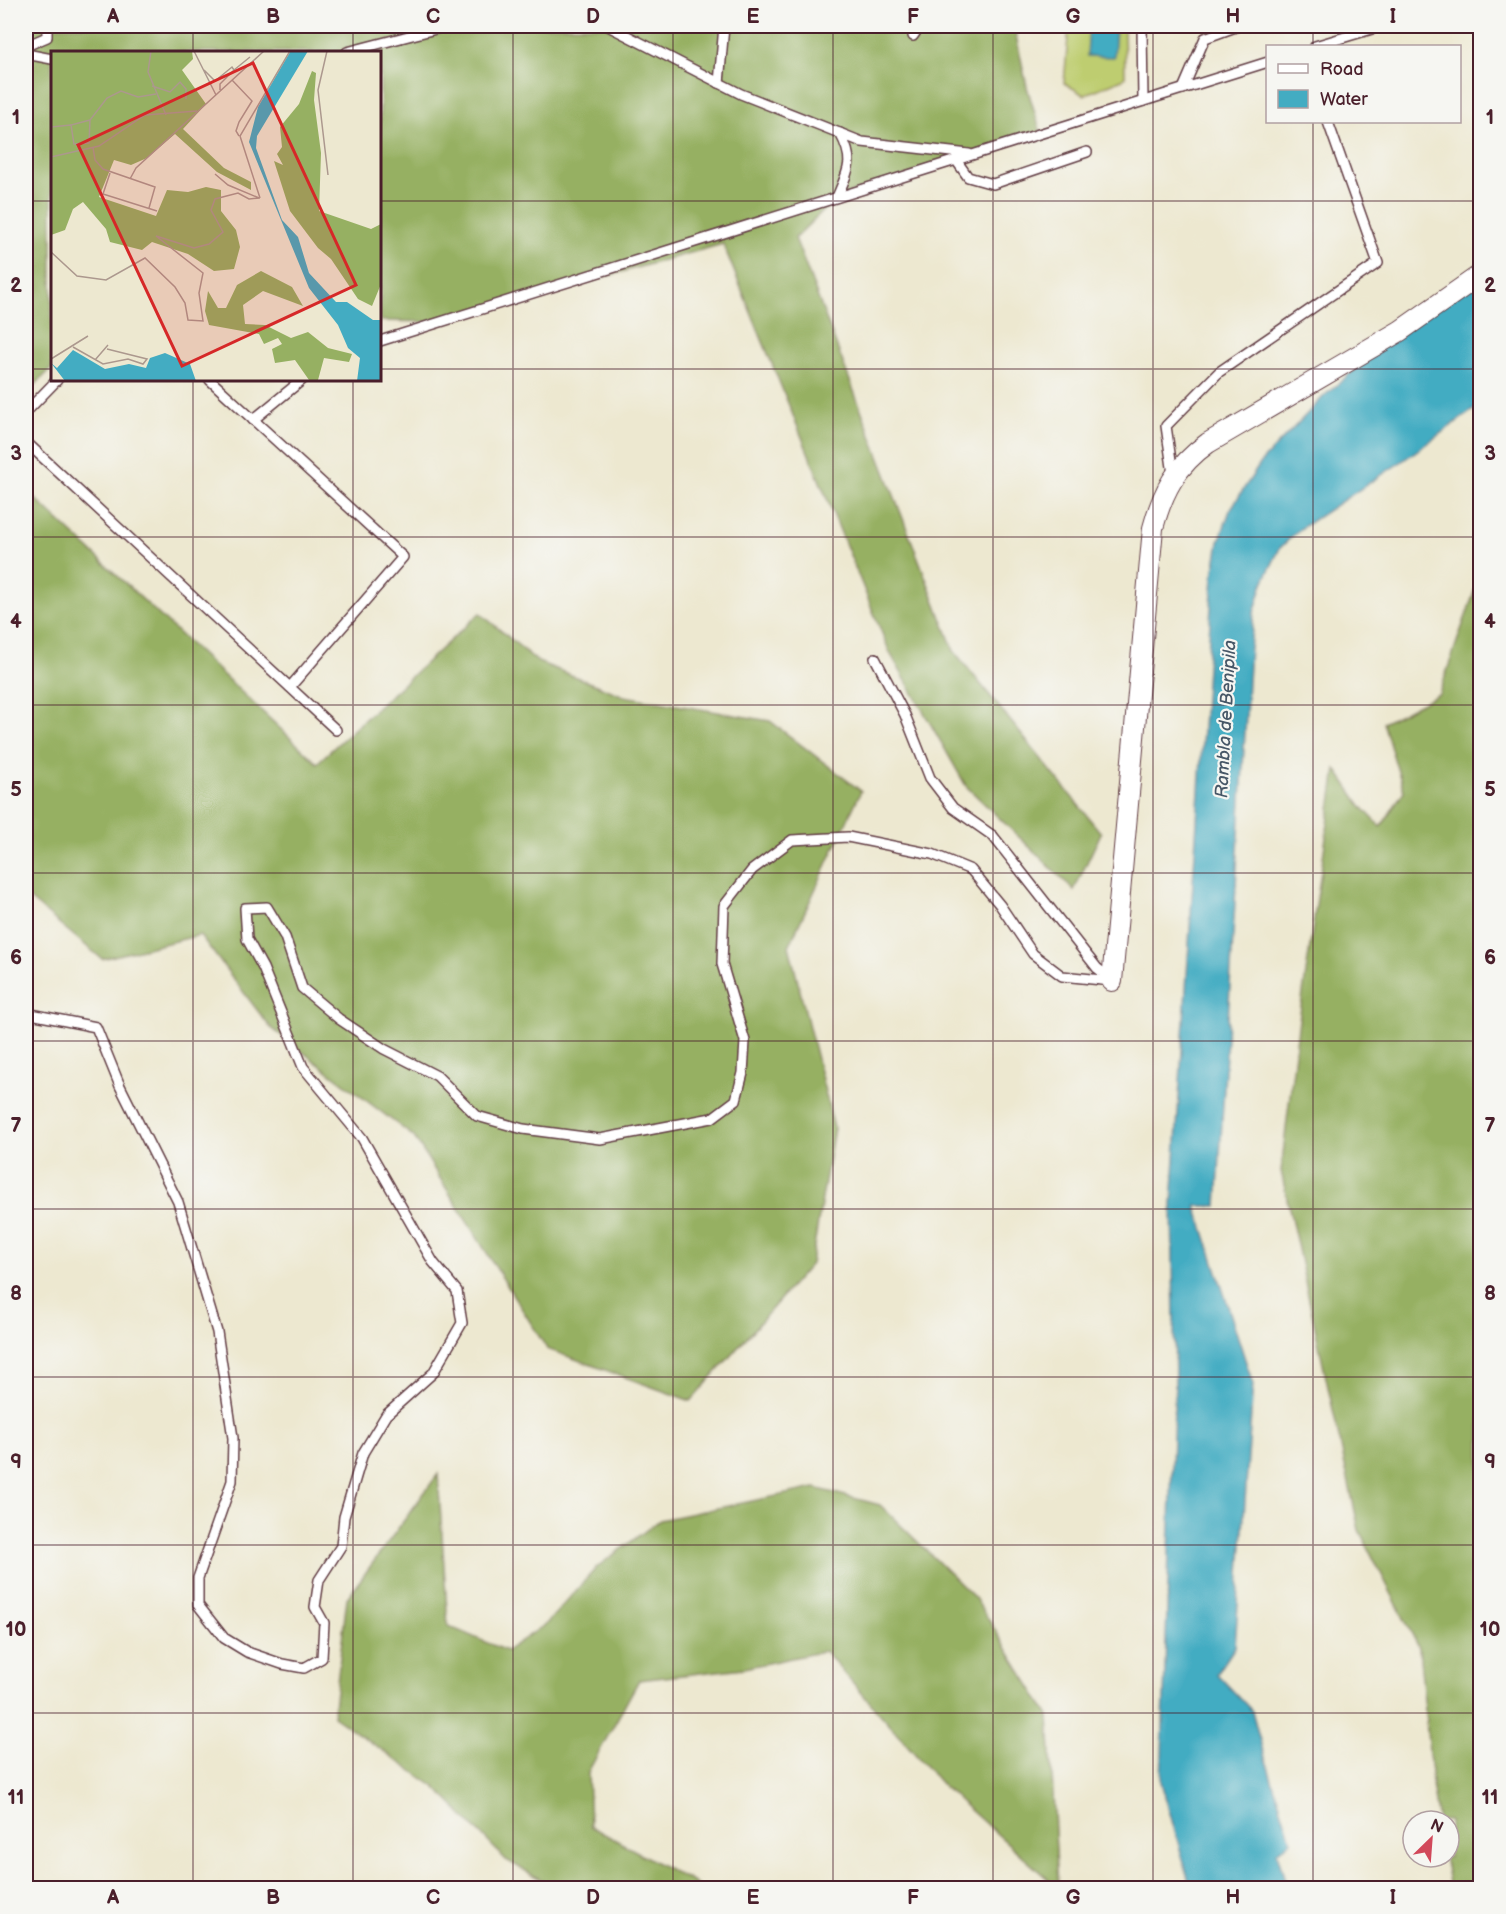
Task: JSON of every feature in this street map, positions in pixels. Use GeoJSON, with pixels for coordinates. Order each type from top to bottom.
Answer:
{"type":"FeatureCollection","features":[{"type":"Feature","properties":{"kind":"street"},"geometry":{"type":"LineString","coordinates":[[1112,981],[1154,528],[1160,505],[1173,477],[1191,455],[1208,443],[1400,331],[1480,276]]}},
{"type":"Feature","properties":{"kind":"lane"},"geometry":{"type":"LineString","coordinates":[[26,46],[47,37],[47,26]]}},
{"type":"Feature","properties":{"kind":"lane"},"geometry":{"type":"LineString","coordinates":[[351,51],[447,26]]}},
{"type":"Feature","properties":{"kind":"lane"},"geometry":{"type":"LineString","coordinates":[[608,26],[741,94],[862,142],[974,154]]}},
{"type":"Feature","properties":{"kind":"lane"},"geometry":{"type":"LineString","coordinates":[[719,83],[724,26]]}},
{"type":"Feature","properties":{"kind":"lane"},"geometry":{"type":"LineString","coordinates":[[914,36],[920,26]]}},
{"type":"Feature","properties":{"kind":"lane"},"geometry":{"type":"LineString","coordinates":[[1142,26],[1143,101]]}},
{"type":"Feature","properties":{"kind":"lane"},"geometry":{"type":"LineString","coordinates":[[1183,88],[1205,38],[1238,26]]}},
{"type":"Feature","properties":{"kind":"lane"},"geometry":{"type":"LineString","coordinates":[[1318,45],[1382,26]]}},
{"type":"Feature","properties":{"kind":"lane"},"geometry":{"type":"LineString","coordinates":[[26,54],[51,59]]}},
{"type":"Feature","properties":{"kind":"lane"},"geometry":{"type":"LineString","coordinates":[[381,341],[1266,63]]}},
{"type":"Feature","properties":{"kind":"lane"},"geometry":{"type":"LineString","coordinates":[[1173,477],[1166,426],[1219,372],[1378,263],[1328,123]]}},
{"type":"Feature","properties":{"kind":"lane"},"geometry":{"type":"LineString","coordinates":[[837,197],[848,170],[849,149],[840,133]]}},
{"type":"Feature","properties":{"kind":"lane"},"geometry":{"type":"LineString","coordinates":[[956,160],[968,177],[993,184],[1087,152]]}},
{"type":"Feature","properties":{"kind":"lane"},"geometry":{"type":"LineString","coordinates":[[26,412],[56,381]]}},
{"type":"Feature","properties":{"kind":"lane"},"geometry":{"type":"LineString","coordinates":[[211,381],[403,557],[290,687]]}},
{"type":"Feature","properties":{"kind":"lane"},"geometry":{"type":"LineString","coordinates":[[253,420],[301,381]]}},
{"type":"Feature","properties":{"kind":"lane"},"geometry":{"type":"LineString","coordinates":[[26,442],[336,730]]}},
{"type":"Feature","properties":{"kind":"lane"},"geometry":{"type":"LineString","coordinates":[[875,658],[905,715],[930,778],[953,808],[993,837],[1097,968],[1112,981]]}},
{"type":"Feature","properties":{"kind":"lane"},"geometry":{"type":"LineString","coordinates":[[26,1013],[96,1028],[120,1086],[178,1202],[217,1332],[233,1438],[232,1480],[198,1578],[198,1605],[224,1638],[247,1652],[282,1664],[304,1668],[322,1658],[324,1623],[315,1607],[319,1580],[341,1546],[344,1517],[363,1453],[386,1415],[434,1373],[462,1323],[457,1291],[433,1263],[362,1138],[303,1067],[263,968],[247,939],[245,908],[267,908],[285,938],[302,988],[339,1019],[384,1048],[437,1076],[477,1116],[523,1129],[600,1139],[712,1118],[736,1100],[743,1073],[745,1041],[722,964],[724,906],[752,870],[792,840],[848,837],[932,854],[971,870],[1000,905],[1033,954],[1062,976],[1112,981]]}},
{"type":"Feature","properties":{"kind":"green space"},"geometry":{"type":"Polygon","coordinates":[[[26,26],[1014,26],[1027,87],[1041,133],[837,197],[795,238],[954,651],[1101,833],[1074,890],[966,786],[890,653],[723,244],[440,322],[381,321],[381,51],[51,51],[51,369],[26,394],[26,26]]]}},
{"type":"Feature","properties":{"kind":"green space"},"geometry":{"type":"Polygon","coordinates":[[[1069,26],[1124,26],[1125,78],[1084,95],[1064,83],[1069,26]]]}},
{"type":"Feature","properties":{"kind":"green space"},"geometry":{"type":"Polygon","coordinates":[[[26,490],[317,763],[480,613],[538,662],[624,696],[770,721],[861,791],[789,946],[834,1128],[811,1264],[691,1401],[547,1349],[414,1137],[270,1027],[200,935],[102,959],[26,896],[26,490]]]}},
{"type":"Feature","properties":{"kind":"green space"},"geometry":{"type":"Polygon","coordinates":[[[1480,575],[1480,1888],[1450,1888],[1446,1869],[1461,1869],[1461,1809],[1436,1809],[1419,1648],[1359,1530],[1281,1171],[1298,1027],[1336,769],[1362,807],[1381,827],[1404,791],[1383,723],[1439,694],[1480,575]]]}},
{"type":"Feature","properties":{"kind":"green space"},"geometry":{"type":"Polygon","coordinates":[[[438,1474],[448,1626],[506,1651],[546,1624],[597,1567],[660,1520],[815,1488],[880,1505],[975,1598],[1049,1716],[1058,1888],[943,1786],[825,1651],[744,1668],[639,1680],[588,1772],[590,1826],[703,1888],[556,1888],[506,1860],[435,1787],[333,1716],[347,1598],[438,1474]]]}},
{"type":"Feature","properties":{"kind":"water"},"geometry":{"type":"Polygon","coordinates":[[[1089,26],[1116,26],[1114,57],[1087,56],[1089,26]]]}},
{"type":"Feature","properties":{"kind":"water","name":"Rambla de Benipila"},"geometry":{"type":"Polygon","coordinates":[[[1480,275],[1480,405],[1401,462],[1300,529],[1280,548],[1263,583],[1254,613],[1250,648],[1217,1206],[1196,1206],[1253,1384],[1235,1647],[1217,1674],[1252,1711],[1291,1840],[1277,1852],[1287,1888],[1191,1888],[1161,1782],[1175,1380],[1172,1204],[1213,576],[1219,542],[1230,510],[1262,461],[1324,396],[1400,331],[1480,275]]]}}]}
